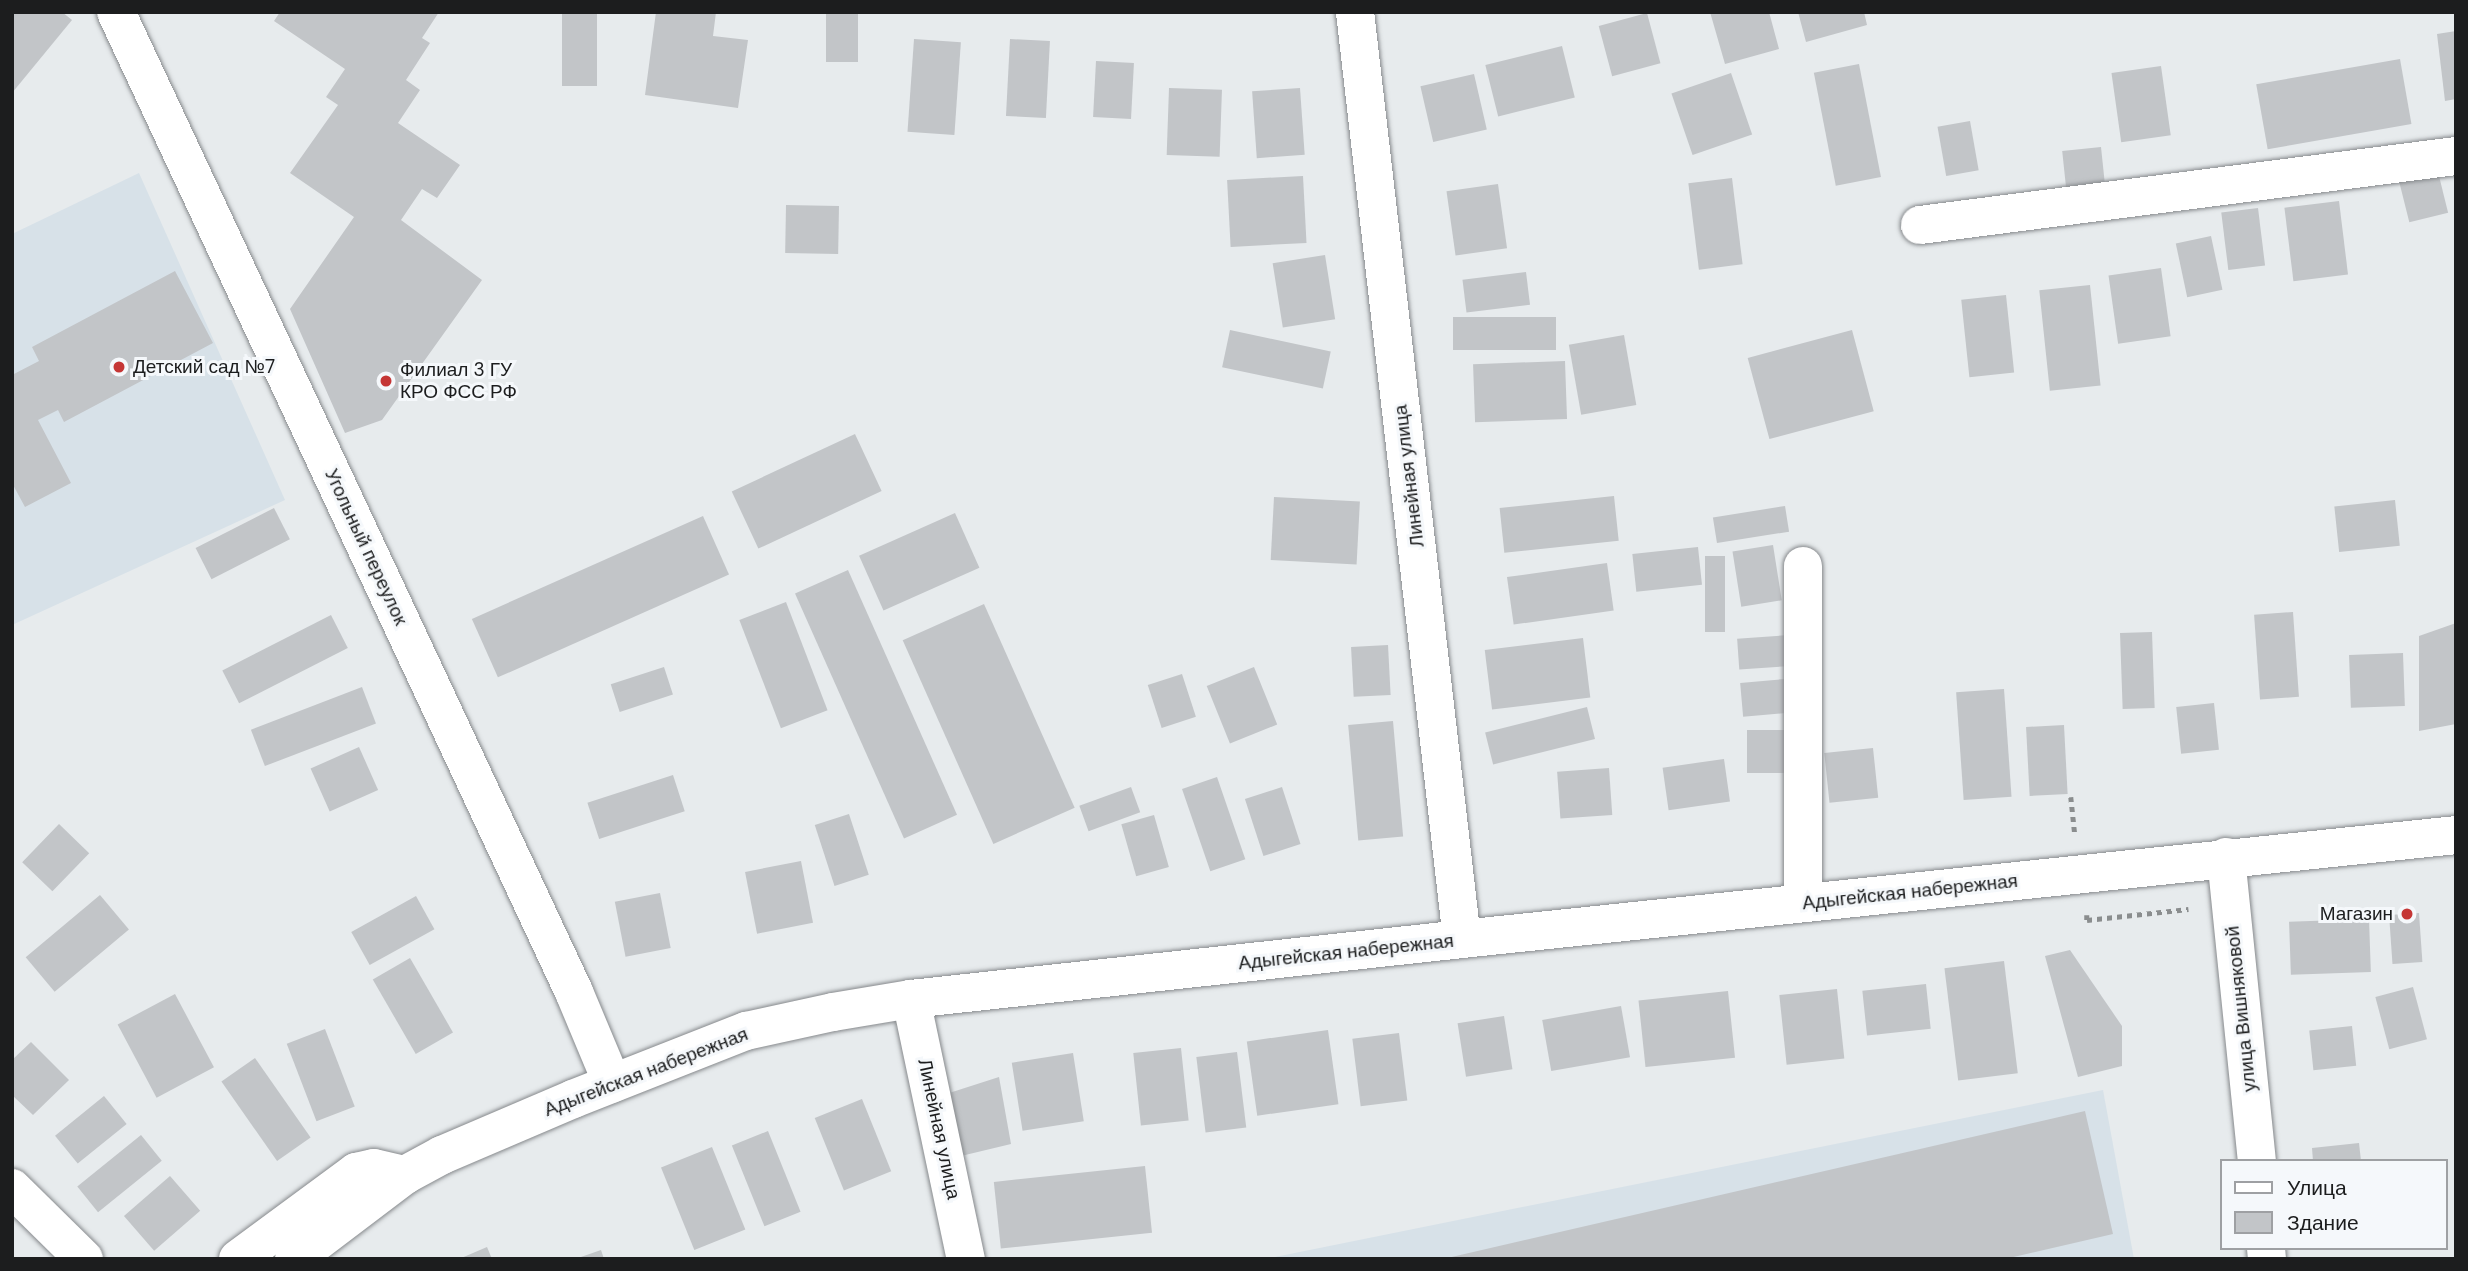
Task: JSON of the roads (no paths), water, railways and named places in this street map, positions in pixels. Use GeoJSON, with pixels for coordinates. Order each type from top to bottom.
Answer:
{"type":"FeatureCollection","features":[{"type":"Feature","properties":{"kind":"street","name":"Угольный переулок"},"geometry":{"type":"LineString","coordinates":[[116,12],[574,992],[612,1083]]}},
{"type":"Feature","properties":{"kind":"street","name":"Линейная улица"},"geometry":{"type":"LineString","coordinates":[[1355,12],[1462,939]]}},
{"type":"Feature","properties":{"kind":"street"},"geometry":{"type":"LineString","coordinates":[[1920,225],[2456,156]]}},
{"type":"Feature","properties":{"kind":"street"},"geometry":{"type":"LineString","coordinates":[[1802,903],[1803,566]]}},
{"type":"Feature","properties":{"kind":"street","name":"Адыгейская набережная"},"geometry":{"type":"LineString","coordinates":[[294,1259],[405,1175],[442,1155],[612,1083],[746,1031],[911,999],[2226,857],[2456,835]]}},
{"type":"Feature","properties":{"kind":"street","name":"улица Вишняковой"},"geometry":{"type":"LineString","coordinates":[[2226,857],[2257,1159]]}},
{"type":"Feature","properties":{"kind":"street","name":"Линейная улица"},"geometry":{"type":"LineString","coordinates":[[911,999],[966,1259]]}},
{"type":"Feature","properties":{"kind":"street"},"geometry":{"type":"LineString","coordinates":[[238,1259],[356,1172],[374,1168],[405,1175]]}},
{"type":"Feature","properties":{"kind":"street"},"geometry":{"type":"LineString","coordinates":[[12,1188],[84,1259]]}},
{"type":"Feature","properties":{"kind":"place","name":"Детский сад №7"},"geometry":{"type":"Point","coordinates":[119,367]}},
{"type":"Feature","properties":{"kind":"place","name":"Филиал 3 ГУ КРО ФСС РФ"},"geometry":{"type":"Point","coordinates":[386,381]}},
{"type":"Feature","properties":{"kind":"place","name":"Магазин"},"geometry":{"type":"Point","coordinates":[2407,914]}}]}
